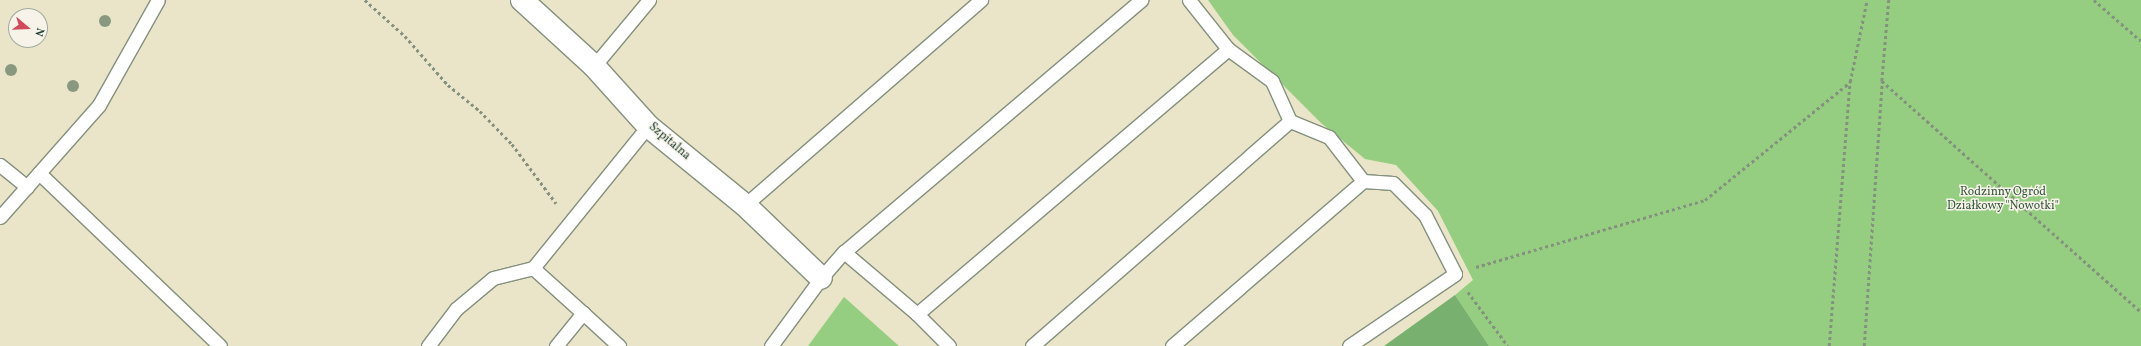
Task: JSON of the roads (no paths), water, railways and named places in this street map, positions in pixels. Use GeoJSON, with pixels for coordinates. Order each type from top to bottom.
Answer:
{"type":"FeatureCollection","features":[{"type":"Feature","properties":{"kind":"street","name":"Szpitalna"},"geometry":{"type":"LineString","coordinates":[[522,0],[594,66],[648,126],[745,205],[821,278]]}},
{"type":"Feature","properties":{"kind":"lane"},"geometry":{"type":"LineString","coordinates":[[0,217],[99,105],[158,0]]}},
{"type":"Feature","properties":{"kind":"lane"},"geometry":{"type":"LineString","coordinates":[[594,66],[649,0]]}},
{"type":"Feature","properties":{"kind":"lane"},"geometry":{"type":"LineString","coordinates":[[745,205],[981,0]]}},
{"type":"Feature","properties":{"kind":"lane"},"geometry":{"type":"LineString","coordinates":[[771,346],[821,278],[844,252],[1141,0]]}},
{"type":"Feature","properties":{"kind":"lane"},"geometry":{"type":"LineString","coordinates":[[1189,0],[1228,49],[1272,81],[1290,121],[1329,137],[1363,182]]}},
{"type":"Feature","properties":{"kind":"lane"},"geometry":{"type":"LineString","coordinates":[[917,314],[1228,49]]}},
{"type":"Feature","properties":{"kind":"lane"},"geometry":{"type":"LineString","coordinates":[[1032,346],[1290,121]]}},
{"type":"Feature","properties":{"kind":"lane"},"geometry":{"type":"LineString","coordinates":[[428,346],[456,309],[493,278],[533,268],[648,126]]}},
{"type":"Feature","properties":{"kind":"lane"},"geometry":{"type":"LineString","coordinates":[[0,164],[27,187]]}},
{"type":"Feature","properties":{"kind":"lane"},"geometry":{"type":"LineString","coordinates":[[39,173],[220,346]]}},
{"type":"Feature","properties":{"kind":"lane"},"geometry":{"type":"LineString","coordinates":[[1172,346],[1363,182],[1393,183],[1425,215],[1455,274],[1349,346]]}},
{"type":"Feature","properties":{"kind":"lane"},"geometry":{"type":"LineString","coordinates":[[844,252],[917,314],[949,346]]}},
{"type":"Feature","properties":{"kind":"lane"},"geometry":{"type":"LineString","coordinates":[[533,268],[619,346]]}},
{"type":"Feature","properties":{"kind":"lane"},"geometry":{"type":"LineString","coordinates":[[556,346],[583,313]]}},
{"type":"Feature","properties":{"kind":"park label","name":"Rodzinny Ogród Działkowy \"Nowotki\""},"geometry":{"type":"Point","coordinates":[2003,200]}}]}
